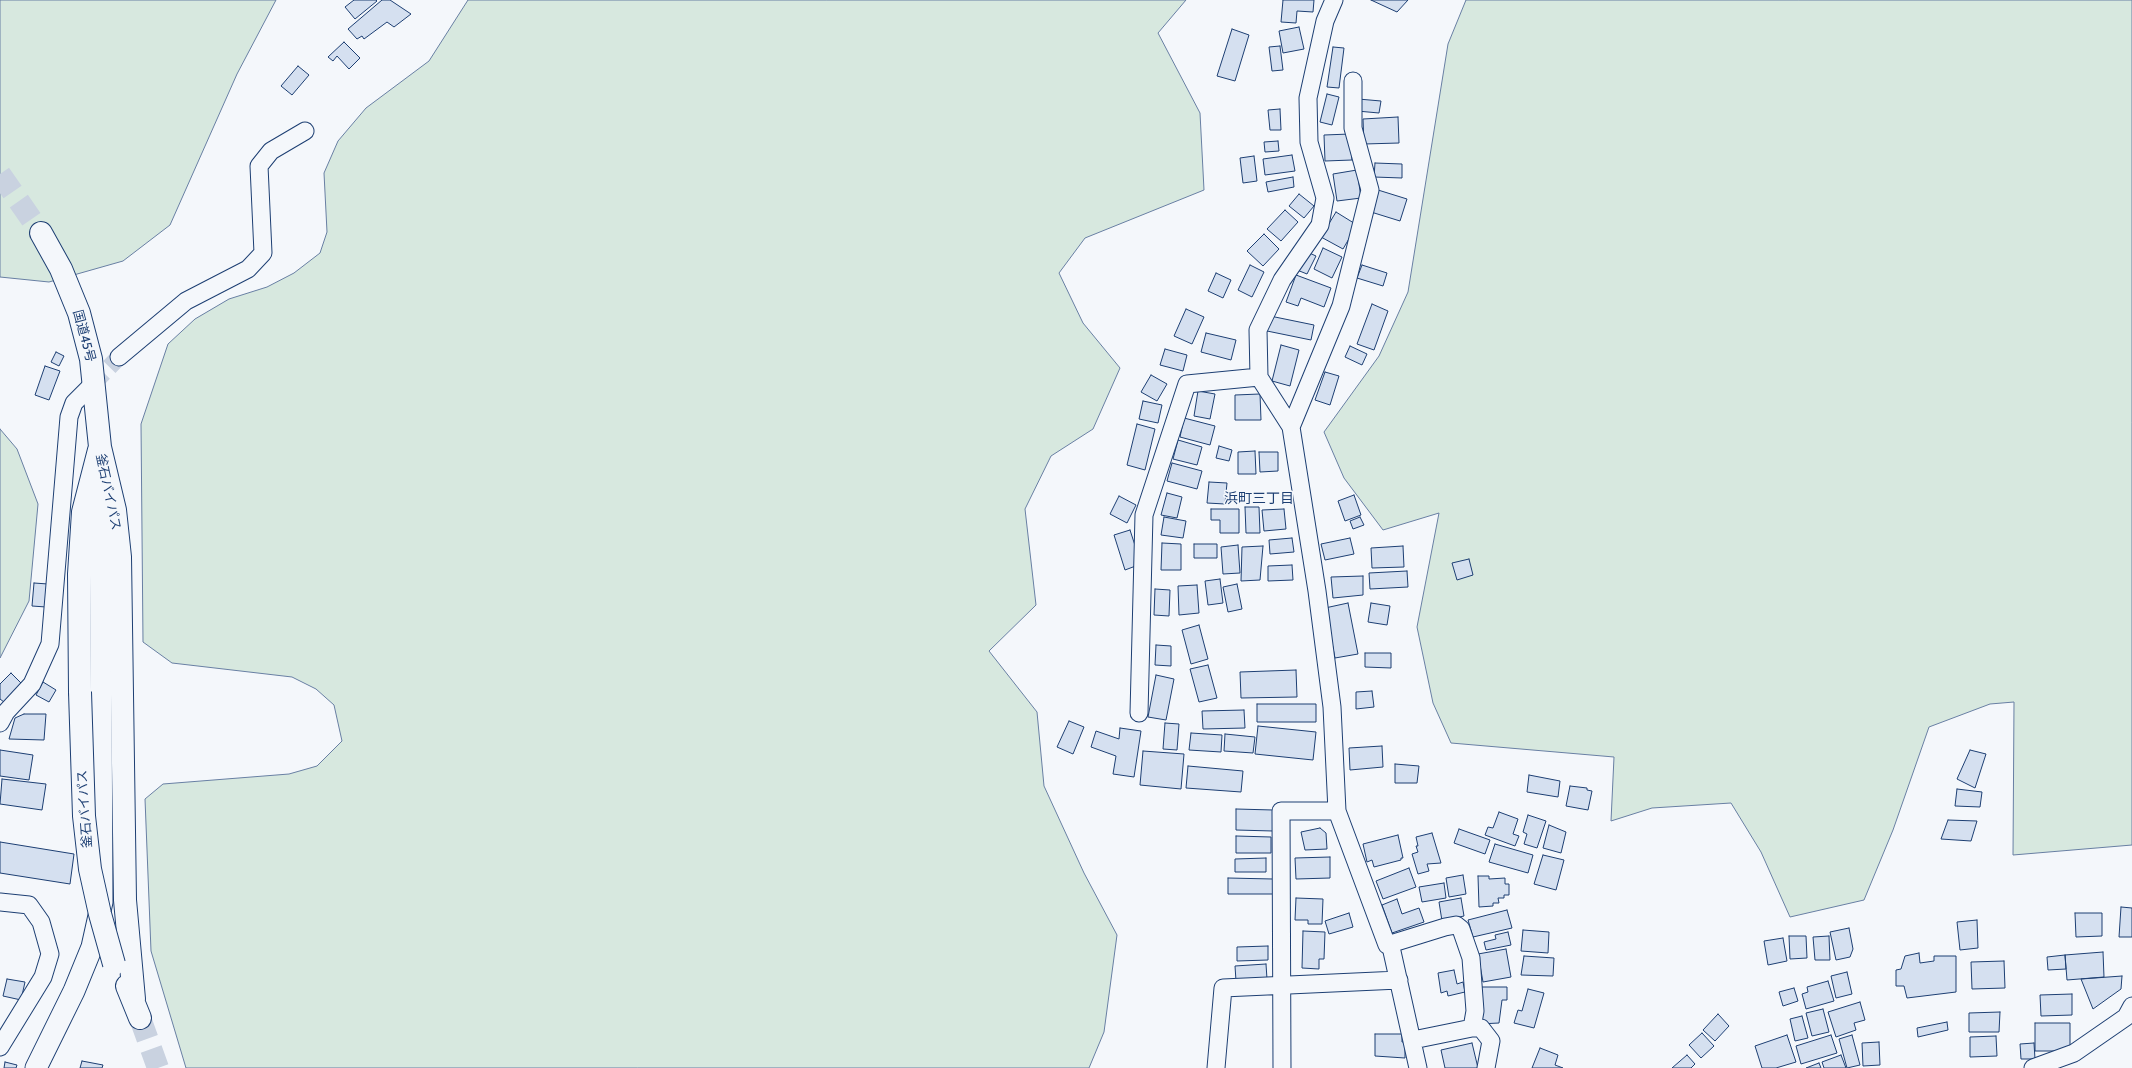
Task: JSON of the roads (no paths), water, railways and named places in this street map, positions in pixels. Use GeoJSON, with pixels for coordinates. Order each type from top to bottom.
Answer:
{"type":"FeatureCollection","features":[{"type":"Feature","properties":{"kind":"highway","name":"国道45号"},"geometry":{"type":"LineString","coordinates":[[41,233],[61,269],[81,321],[91,359],[100,447]]}},
{"type":"Feature","properties":{"kind":"highway","name":"釜石バイパス"},"geometry":{"type":"LineString","coordinates":[[100,447],[115,510],[120,557],[125,900],[137,1009],[114,964],[100,914],[90,869],[84,816],[80,692],[79,574],[83,512],[100,447]]}},
{"type":"Feature","properties":{"kind":"street"},"geometry":{"type":"LineString","coordinates":[[1334,0],[1325,21],[1308,98],[1309,142],[1325,198],[1320,225],[1282,280],[1258,330],[1259,377],[1291,427],[1317,591],[1332,707],[1337,811],[1387,945],[1391,947],[1413,1040],[1418,1068]]}},
{"type":"Feature","properties":{"kind":"street"},"geometry":{"type":"LineString","coordinates":[[1291,427],[1341,306],[1370,190],[1354,128],[1353,81]]}},
{"type":"Feature","properties":{"kind":"street"},"geometry":{"type":"LineString","coordinates":[[119,357],[186,301],[248,269],[263,253],[259,166],[271,151],[305,130]]}},
{"type":"Feature","properties":{"kind":"street"},"geometry":{"type":"LineString","coordinates":[[1139,714],[1144,515],[1187,384],[1259,377]]}},
{"type":"Feature","properties":{"kind":"street"},"geometry":{"type":"LineString","coordinates":[[0,723],[6,712],[32,684],[50,644],[69,417],[74,403],[92,385]]}},
{"type":"Feature","properties":{"kind":"street"},"geometry":{"type":"LineString","coordinates":[[36,1068],[74,991],[92,947],[102,902],[100,447]]}},
{"type":"Feature","properties":{"kind":"street"},"geometry":{"type":"LineString","coordinates":[[1282,1068],[1281,811],[1337,811]]}},
{"type":"Feature","properties":{"kind":"street"},"geometry":{"type":"LineString","coordinates":[[0,902],[29,905],[41,922],[50,954],[43,977],[0,1047]]}},
{"type":"Feature","properties":{"kind":"street"},"geometry":{"type":"LineString","coordinates":[[1387,945],[1446,927],[1456,925],[1461,929],[1471,958],[1475,1011],[1472,1028]]}},
{"type":"Feature","properties":{"kind":"street"},"geometry":{"type":"LineString","coordinates":[[1216,1068],[1224,988],[1399,980]]}},
{"type":"Feature","properties":{"kind":"street"},"geometry":{"type":"LineString","coordinates":[[2033,1068],[2074,1061],[2126,1017],[2132,1006]]}},
{"type":"Feature","properties":{"kind":"street"},"geometry":{"type":"LineString","coordinates":[[1413,1040],[1472,1028],[1481,1028],[1491,1041],[1486,1068]]}},
{"type":"Feature","properties":{"kind":"tunnel"},"geometry":{"type":"LineString","coordinates":[[0,174],[41,233]]}},
{"type":"Feature","properties":{"kind":"tunnel"},"geometry":{"type":"LineString","coordinates":[[92,385],[119,357]]}},
{"type":"Feature","properties":{"kind":"tunnel"},"geometry":{"type":"LineString","coordinates":[[140,1018],[158,1068]]}},
{"type":"Feature","properties":{"kind":"district","name":"浜町三丁目"},"geometry":{"type":"Point","coordinates":[1259,499]}}]}
